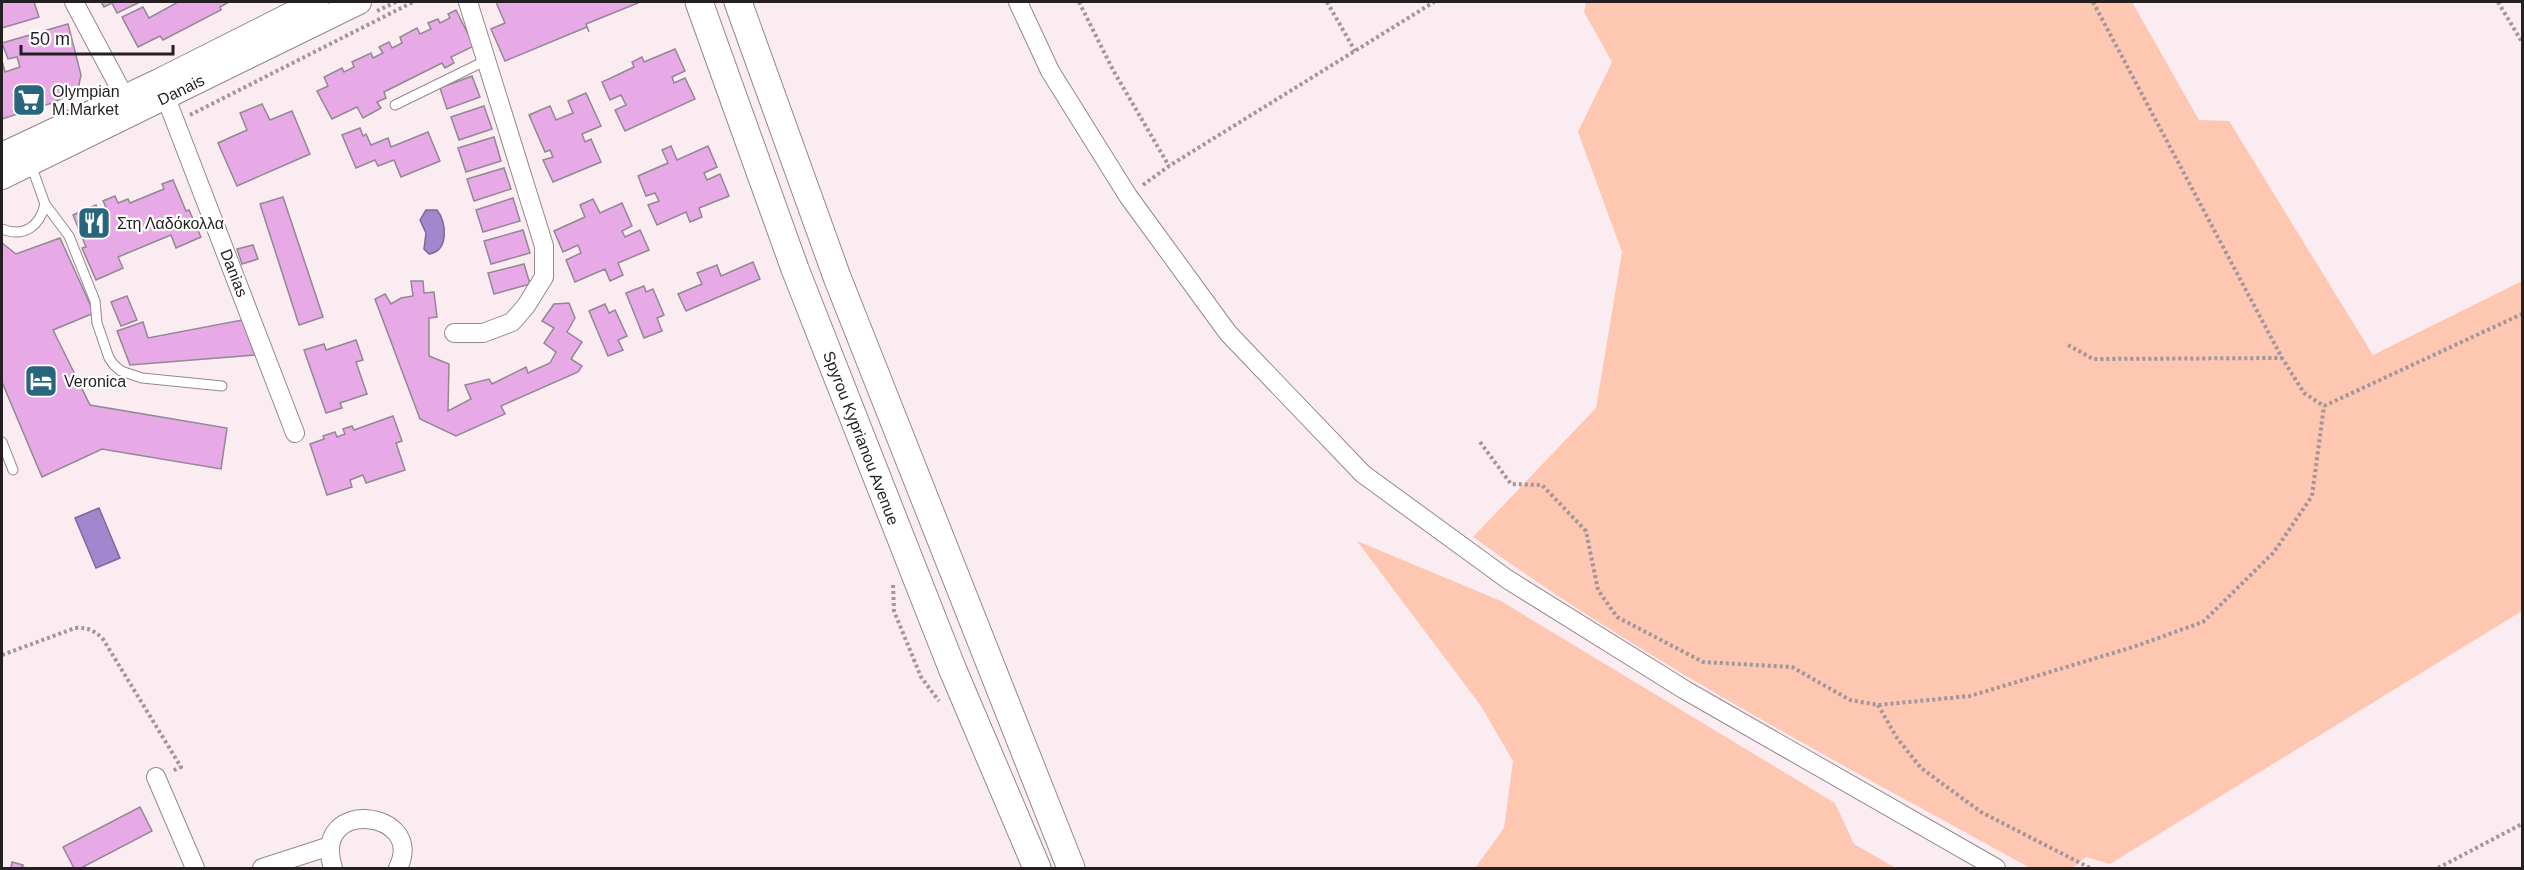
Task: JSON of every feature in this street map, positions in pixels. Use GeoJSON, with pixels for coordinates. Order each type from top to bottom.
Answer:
{"type":"FeatureCollection","features":[{"type":"Feature","properties":{"kind":"main road","name":"Danais"},"geometry":{"type":"LineString","coordinates":[[162,89],[316,2]]}},
{"type":"Feature","properties":{"kind":"main road","name":"Danais"},"geometry":{"type":"LineString","coordinates":[[2,155],[128,105],[359,2]]}},
{"type":"Feature","properties":{"kind":"main road","name":"Spyrou Kyprianou Avenue"},"geometry":{"type":"LineString","coordinates":[[699,2],[795,269],[952,668],[1037,868]]}},
{"type":"Feature","properties":{"kind":"main road"},"geometry":{"type":"LineString","coordinates":[[738,2],[837,278],[1071,868]]}},
{"type":"Feature","properties":{"kind":"main road","name":"Danais"},"geometry":{"type":"LineString","coordinates":[[2,177],[31,165],[128,105]]}},
{"type":"Feature","properties":{"kind":"street"},"geometry":{"type":"LineString","coordinates":[[74,2],[128,105]]}},
{"type":"Feature","properties":{"kind":"street"},"geometry":{"type":"LineString","coordinates":[[454,333],[483,333],[512,322],[526,306],[544,278],[544,246],[468,2]]}},
{"type":"Feature","properties":{"kind":"street"},"geometry":{"type":"LineString","coordinates":[[1018,2],[1050,71],[1128,196],[1228,333],[1363,474],[1507,579],[1675,684],[1996,868]]}},
{"type":"Feature","properties":{"kind":"street","name":"Danias"},"geometry":{"type":"LineString","coordinates":[[162,89],[295,433]]}},
{"type":"Feature","properties":{"kind":"street"},"geometry":{"type":"LineString","coordinates":[[156,777],[195,868]]}},
{"type":"Feature","properties":{"kind":"street"},"geometry":{"type":"LineString","coordinates":[[333,868],[330,846],[341,826],[362,818],[373,818],[384,822],[393,830],[402,850],[398,868]]}},
{"type":"Feature","properties":{"kind":"street"},"geometry":{"type":"LineString","coordinates":[[262,868],[330,846]]}},
{"type":"Feature","properties":{"kind":"lane"},"geometry":{"type":"LineString","coordinates":[[395,105],[487,60]]}},
{"type":"Feature","properties":{"kind":"lane"},"geometry":{"type":"LineString","coordinates":[[31,165],[45,204],[69,237],[95,301],[97,323],[109,358],[114,365],[121,371],[142,378],[222,386]]}},
{"type":"Feature","properties":{"kind":"lane"},"geometry":{"type":"LineString","coordinates":[[2,229],[15,233],[30,230],[37,224],[45,204]]}},
{"type":"Feature","properties":{"kind":"lane"},"geometry":{"type":"LineString","coordinates":[[2,442],[13,470]]}},
{"type":"Feature","properties":{"kind":"path"},"geometry":{"type":"LineString","coordinates":[[176,123],[413,2]]}},
{"type":"Feature","properties":{"kind":"path"},"geometry":{"type":"LineString","coordinates":[[1079,2],[1113,70],[1169,166]]}},
{"type":"Feature","properties":{"kind":"path"},"geometry":{"type":"LineString","coordinates":[[1326,2],[1355,51]]}},
{"type":"Feature","properties":{"kind":"path"},"geometry":{"type":"LineString","coordinates":[[1128,196],[1169,166],[1434,2]]}},
{"type":"Feature","properties":{"kind":"path"},"geometry":{"type":"LineString","coordinates":[[2093,2],[2282,358],[2304,393],[2324,406]]}},
{"type":"Feature","properties":{"kind":"path"},"geometry":{"type":"LineString","coordinates":[[2498,2],[2523,42]]}},
{"type":"Feature","properties":{"kind":"path"},"geometry":{"type":"LineString","coordinates":[[2324,406],[2523,314]]}},
{"type":"Feature","properties":{"kind":"path"},"geometry":{"type":"LineString","coordinates":[[2068,345],[2093,359],[2282,358]]}},
{"type":"Feature","properties":{"kind":"path"},"geometry":{"type":"LineString","coordinates":[[1480,442],[1511,484],[1542,485],[1586,531],[1598,590],[1617,617],[1703,662],[1792,667],[1850,700],[1878,705],[1970,696],[2133,647],[2203,622],[2274,552],[2312,496],[2324,406]]}},
{"type":"Feature","properties":{"kind":"path"},"geometry":{"type":"LineString","coordinates":[[2,655],[75,628],[85,627],[95,632],[103,639],[181,767],[156,777]]}},
{"type":"Feature","properties":{"kind":"path"},"geometry":{"type":"LineString","coordinates":[[1878,705],[1897,738],[1921,768],[1981,812],[2090,868]]}},
{"type":"Feature","properties":{"kind":"path"},"geometry":{"type":"LineString","coordinates":[[2438,868],[2523,824]]}},
{"type":"Feature","properties":{"kind":"shaded area"},"geometry":{"type":"Polygon","coordinates":[[[1586,2],[2132,2],[2199,120],[2229,121],[2373,355],[2522,281],[2522,611],[2110,864],[2086,857],[2073,868],[2030,868],[1817,751],[1607,628],[1473,537],[1596,408],[1622,252],[1578,132],[1612,62],[1584,12],[1586,2]]]}},
{"type":"Feature","properties":{"kind":"shaded area"},"geometry":{"type":"Polygon","coordinates":[[[426,210],[437,210],[444,228],[440,248],[429,254],[424,249],[426,233],[420,220],[426,210]]]}},
{"type":"Feature","properties":{"kind":"shaded area"},"geometry":{"type":"Polygon","coordinates":[[[99,508],[120,558],[96,568],[75,518],[99,508]]]}},
{"type":"Feature","properties":{"kind":"shaded area"},"geometry":{"type":"Polygon","coordinates":[[[1357,541],[1501,601],[1835,803],[1854,844],[1896,868],[1475,868],[1504,828],[1513,761],[1481,706],[1357,541]]]}},
{"type":"Feature","properties":{"kind":"building"},"geometry":{"type":"Polygon","coordinates":[[[2,2],[34,2],[39,17],[2,28],[2,2]]]}},
{"type":"Feature","properties":{"kind":"building"},"geometry":{"type":"Polygon","coordinates":[[[101,2],[140,2],[117,13],[112,3],[104,7],[101,2]]]}},
{"type":"Feature","properties":{"kind":"building"},"geometry":{"type":"Polygon","coordinates":[[[178,2],[229,2],[220,7],[221,10],[163,40],[160,36],[138,47],[122,17],[143,7],[149,18],[178,2]]]}},
{"type":"Feature","properties":{"kind":"building"},"geometry":{"type":"Polygon","coordinates":[[[496,2],[638,3],[586,24],[589,32],[587,27],[505,61],[491,29],[505,23],[496,2]]]}},
{"type":"Feature","properties":{"kind":"building"},"geometry":{"type":"Polygon","coordinates":[[[456,10],[474,46],[451,57],[454,63],[445,68],[442,63],[384,92],[386,98],[377,102],[381,108],[363,118],[357,107],[332,119],[317,91],[328,86],[324,77],[342,68],[344,72],[354,67],[352,62],[371,53],[373,58],[383,53],[379,47],[389,42],[392,48],[402,43],[400,37],[417,28],[420,34],[431,29],[428,23],[438,19],[440,23],[450,18],[448,14],[456,10]]]}},
{"type":"Feature","properties":{"kind":"building"},"geometry":{"type":"Polygon","coordinates":[[[68,24],[81,75],[78,89],[55,102],[2,119],[2,61],[5,72],[20,67],[17,57],[8,59],[2,43],[68,24]]]}},
{"type":"Feature","properties":{"kind":"building"},"geometry":{"type":"Polygon","coordinates":[[[675,49],[685,71],[672,77],[674,83],[685,78],[695,99],[625,131],[615,110],[626,105],[621,95],[610,100],[602,82],[634,67],[632,62],[642,57],[644,62],[675,49]]]}},
{"type":"Feature","properties":{"kind":"building"},"geometry":{"type":"Polygon","coordinates":[[[472,76],[480,97],[447,109],[440,88],[472,76]]]}},
{"type":"Feature","properties":{"kind":"building"},"geometry":{"type":"Polygon","coordinates":[[[586,93],[601,126],[582,134],[585,142],[591,139],[601,162],[553,182],[543,160],[553,157],[550,150],[545,152],[529,115],[550,106],[556,120],[573,113],[568,101],[586,93]]]}},
{"type":"Feature","properties":{"kind":"building"},"geometry":{"type":"Polygon","coordinates":[[[262,104],[270,120],[292,111],[310,154],[237,186],[218,143],[247,130],[240,113],[262,104]]]}},
{"type":"Feature","properties":{"kind":"building"},"geometry":{"type":"Polygon","coordinates":[[[484,106],[492,129],[459,140],[451,117],[484,106]]]}},
{"type":"Feature","properties":{"kind":"building"},"geometry":{"type":"Polygon","coordinates":[[[360,128],[363,136],[366,134],[371,145],[388,138],[391,147],[428,132],[440,161],[401,177],[394,160],[378,166],[375,160],[356,168],[342,135],[360,128]]]}},
{"type":"Feature","properties":{"kind":"building"},"geometry":{"type":"Polygon","coordinates":[[[494,137],[501,161],[466,172],[458,148],[494,137]]]}},
{"type":"Feature","properties":{"kind":"building"},"geometry":{"type":"Polygon","coordinates":[[[671,146],[677,160],[708,146],[717,167],[704,173],[707,180],[720,174],[729,196],[699,208],[702,217],[690,222],[686,212],[657,225],[648,205],[659,201],[655,193],[646,196],[638,176],[668,163],[662,150],[671,146]]]}},
{"type":"Feature","properties":{"kind":"building"},"geometry":{"type":"Polygon","coordinates":[[[504,168],[511,189],[474,201],[467,179],[504,168]]]}},
{"type":"Feature","properties":{"kind":"building"},"geometry":{"type":"Polygon","coordinates":[[[173,180],[186,211],[189,210],[201,237],[176,248],[171,235],[118,257],[123,268],[96,280],[82,248],[86,247],[73,215],[96,205],[98,211],[106,207],[103,201],[115,196],[118,203],[128,199],[130,203],[164,189],[162,184],[173,180]]]}},
{"type":"Feature","properties":{"kind":"building"},"geometry":{"type":"Polygon","coordinates":[[[283,197],[323,317],[299,325],[260,204],[283,197]]]}},
{"type":"Feature","properties":{"kind":"building"},"geometry":{"type":"Polygon","coordinates":[[[513,198],[520,221],[483,232],[476,210],[513,198]]]}},
{"type":"Feature","properties":{"kind":"building"},"geometry":{"type":"Polygon","coordinates":[[[593,199],[600,213],[622,203],[632,226],[622,231],[625,237],[640,230],[649,250],[618,263],[623,275],[610,281],[605,269],[575,282],[566,260],[581,253],[578,245],[563,252],[554,231],[585,217],[580,205],[593,199]]]}},
{"type":"Feature","properties":{"kind":"building"},"geometry":{"type":"Polygon","coordinates":[[[523,230],[530,253],[491,264],[484,241],[523,230]]]}},
{"type":"Feature","properties":{"kind":"building"},"geometry":{"type":"Polygon","coordinates":[[[60,238],[94,313],[53,330],[90,405],[227,428],[221,469],[102,449],[42,477],[2,382],[2,243],[16,254],[60,238]]]}},
{"type":"Feature","properties":{"kind":"building"},"geometry":{"type":"Polygon","coordinates":[[[253,245],[258,259],[242,264],[237,249],[253,245]]]}},
{"type":"Feature","properties":{"kind":"building"},"geometry":{"type":"Polygon","coordinates":[[[753,262],[760,279],[686,311],[678,294],[702,284],[697,273],[717,265],[721,276],[753,262]]]}},
{"type":"Feature","properties":{"kind":"building"},"geometry":{"type":"Polygon","coordinates":[[[524,264],[530,284],[494,294],[488,273],[524,264]]]}},
{"type":"Feature","properties":{"kind":"building"},"geometry":{"type":"Polygon","coordinates":[[[411,281],[423,281],[424,293],[434,292],[437,317],[429,318],[429,356],[449,364],[448,411],[471,399],[465,385],[489,379],[492,384],[526,367],[528,373],[550,363],[556,352],[544,343],[554,328],[542,321],[554,304],[569,303],[575,318],[567,332],[582,342],[571,359],[582,366],[578,372],[501,406],[505,414],[456,436],[420,419],[375,299],[385,294],[391,304],[401,298],[413,296],[411,281]]]}},
{"type":"Feature","properties":{"kind":"building"},"geometry":{"type":"Polygon","coordinates":[[[644,286],[646,292],[653,289],[664,315],[657,318],[662,331],[644,338],[626,293],[644,286]]]}},
{"type":"Feature","properties":{"kind":"building"},"geometry":{"type":"Polygon","coordinates":[[[127,296],[137,320],[121,326],[111,302],[127,296]]]}},
{"type":"Feature","properties":{"kind":"building"},"geometry":{"type":"Polygon","coordinates":[[[605,304],[609,313],[615,310],[627,336],[618,340],[623,350],[608,356],[589,311],[605,304]]]}},
{"type":"Feature","properties":{"kind":"building"},"geometry":{"type":"Polygon","coordinates":[[[242,320],[255,355],[130,365],[117,331],[143,322],[148,338],[242,320]]]}},
{"type":"Feature","properties":{"kind":"building"},"geometry":{"type":"Polygon","coordinates":[[[356,340],[363,360],[356,362],[367,394],[340,403],[342,408],[326,413],[304,350],[324,344],[326,350],[356,340]]]}},
{"type":"Feature","properties":{"kind":"building"},"geometry":{"type":"Polygon","coordinates":[[[393,416],[402,441],[396,443],[405,470],[366,483],[363,475],[350,480],[352,487],[327,495],[310,444],[335,432],[337,437],[345,434],[343,429],[352,426],[354,430],[393,416]]]}},
{"type":"Feature","properties":{"kind":"building"},"geometry":{"type":"Polygon","coordinates":[[[140,807],[152,831],[81,868],[74,868],[63,847],[140,807]]]}},
{"type":"Feature","properties":{"kind":"building"},"geometry":{"type":"Polygon","coordinates":[[[12,862],[23,865],[22,867],[27,868],[11,868],[12,862]]]}},
{"type":"Feature","properties":{"kind":"place","name":"Olympian M.Market"},"geometry":{"type":"Point","coordinates":[29,100]}},
{"type":"Feature","properties":{"kind":"place","name":"Στη Λαδόκολλα"},"geometry":{"type":"Point","coordinates":[94,223]}},
{"type":"Feature","properties":{"kind":"place","name":"Veronica"},"geometry":{"type":"Point","coordinates":[41,381]}}]}
